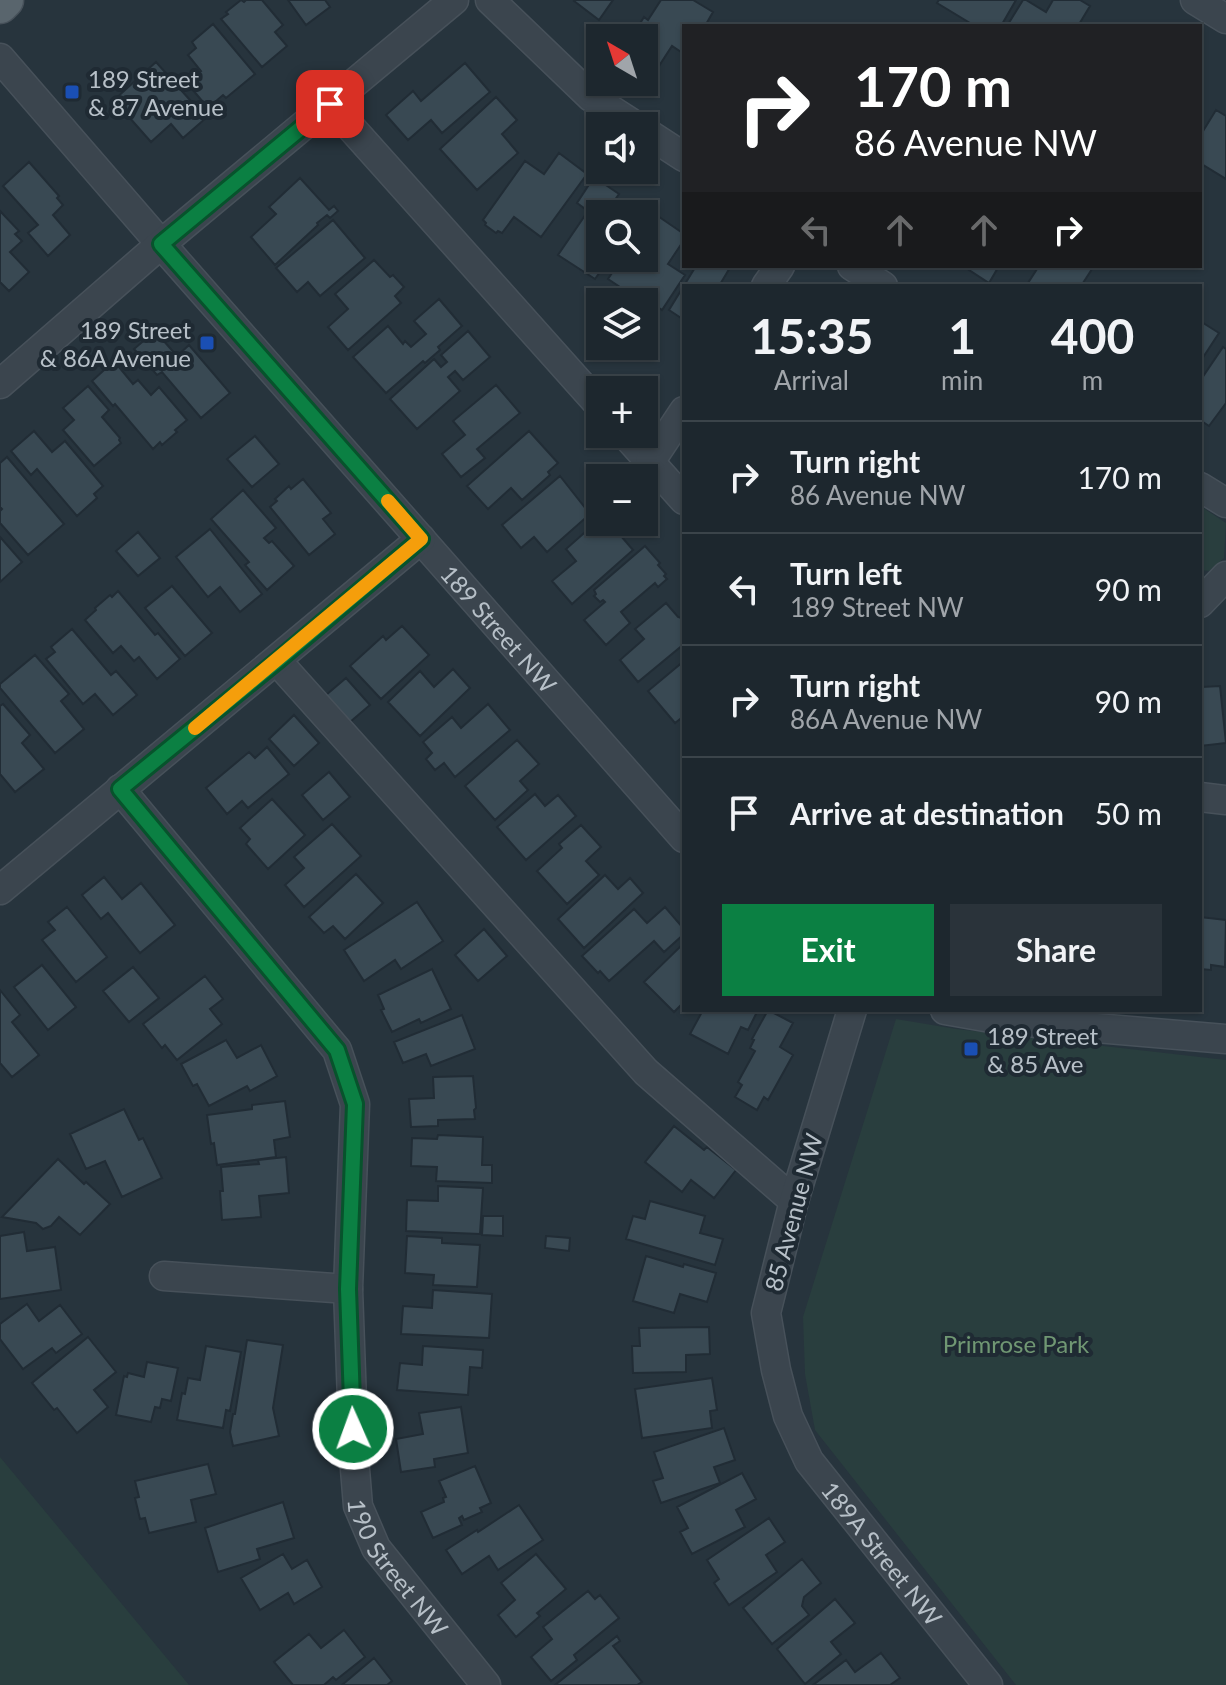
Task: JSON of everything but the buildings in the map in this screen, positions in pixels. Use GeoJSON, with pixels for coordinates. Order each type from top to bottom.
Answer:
{"type":"FeatureCollection","features":[{"type":"Feature","properties":{"kind":"main road"},"geometry":{"type":"LineString","coordinates":[[0,5],[5,0]]}},
{"type":"Feature","properties":{"kind":"street"},"geometry":{"type":"LineString","coordinates":[[0,384],[161,244],[454,0]]}},
{"type":"Feature","properties":{"kind":"street"},"geometry":{"type":"LineString","coordinates":[[490,0],[591,97],[614,112]]}},
{"type":"Feature","properties":{"kind":"street"},"geometry":{"type":"LineString","coordinates":[[1198,1],[1226,19]]}},
{"type":"Feature","properties":{"kind":"street","name":"189 Street NW"},"geometry":{"type":"LineString","coordinates":[[0,58],[682,836]]}},
{"type":"Feature","properties":{"kind":"street"},"geometry":{"type":"LineString","coordinates":[[330,104],[586,390]]}},
{"type":"Feature","properties":{"kind":"street"},"geometry":{"type":"LineString","coordinates":[[658,140],[682,156]]}},
{"type":"Feature","properties":{"kind":"street"},"geometry":{"type":"LineString","coordinates":[[855,268],[880,284]]}},
{"type":"Feature","properties":{"kind":"street"},"geometry":{"type":"LineString","coordinates":[[650,462],[682,414]]}},
{"type":"Feature","properties":{"kind":"street"},"geometry":{"type":"LineString","coordinates":[[638,448],[682,498]]}},
{"type":"Feature","properties":{"kind":"street"},"geometry":{"type":"LineString","coordinates":[[1202,488],[1226,503]]}},
{"type":"Feature","properties":{"kind":"street"},"geometry":{"type":"LineString","coordinates":[[0,890],[421,539]]}},
{"type":"Feature","properties":{"kind":"street"},"geometry":{"type":"LineString","coordinates":[[1202,601],[1226,576]]}},
{"type":"Feature","properties":{"kind":"street"},"geometry":{"type":"LineString","coordinates":[[277,661],[646,1072],[794,1201]]}},
{"type":"Feature","properties":{"kind":"street","name":"190 Street NW"},"geometry":{"type":"LineString","coordinates":[[120,789],[337,1050],[355,1104],[348,1289],[358,1506],[376,1548],[486,1685]]}},
{"type":"Feature","properties":{"kind":"street"},"geometry":{"type":"LineString","coordinates":[[1202,797],[1226,800]]}},
{"type":"Feature","properties":{"kind":"street","name":"85 Avenue NW"},"geometry":{"type":"LineString","coordinates":[[788,1416],[766,1313],[794,1201],[851,1012]]}},
{"type":"Feature","properties":{"kind":"street"},"geometry":{"type":"LineString","coordinates":[[956,1012],[1002,1020],[1226,1039]]}},
{"type":"Feature","properties":{"kind":"street"},"geometry":{"type":"LineString","coordinates":[[164,1276],[348,1289]]}},
{"type":"Feature","properties":{"kind":"street","name":"189A Street NW"},"geometry":{"type":"LineString","coordinates":[[788,1416],[809,1461],[988,1685]]}},
{"type":"Feature","properties":{"kind":"green space"},"geometry":{"type":"Polygon","coordinates":[[[1202,507],[1226,523],[1224,558],[1209,571],[1202,570],[1202,507]]]}},
{"type":"Feature","properties":{"kind":"green space","name":"Primrose Park"},"geometry":{"type":"Polygon","coordinates":[[[896,1019],[956,1029],[1226,1060],[1226,1685],[1016,1685],[815,1430],[805,1374],[803,1317],[896,1019]]]}},
{"type":"Feature","properties":{"kind":"green space"},"geometry":{"type":"Polygon","coordinates":[[[0,1457],[189,1685],[0,1685],[0,1457]]]}},
{"type":"Feature","properties":{"kind":"slow traffic"},"geometry":{"type":"LineString","coordinates":[[195,728],[421,539],[388,501]]}},
{"type":"Feature","properties":{"kind":"place","name":"189 Street & 87 Avenue"},"geometry":{"type":"Point","coordinates":[72,92]}},
{"type":"Feature","properties":{"kind":"place","name":"189 Street & 86A Avenue"},"geometry":{"type":"Point","coordinates":[207,343]}},
{"type":"Feature","properties":{"kind":"place","name":"189 Street & 85 Ave"},"geometry":{"type":"Point","coordinates":[971,1049]}},
{"type":"Feature","properties":{"kind":"route"},"geometry":{"type":"LineString","coordinates":[[330,104],[161,244],[421,539],[120,789],[337,1050],[355,1104],[348,1289],[353,1429]]}}]}
